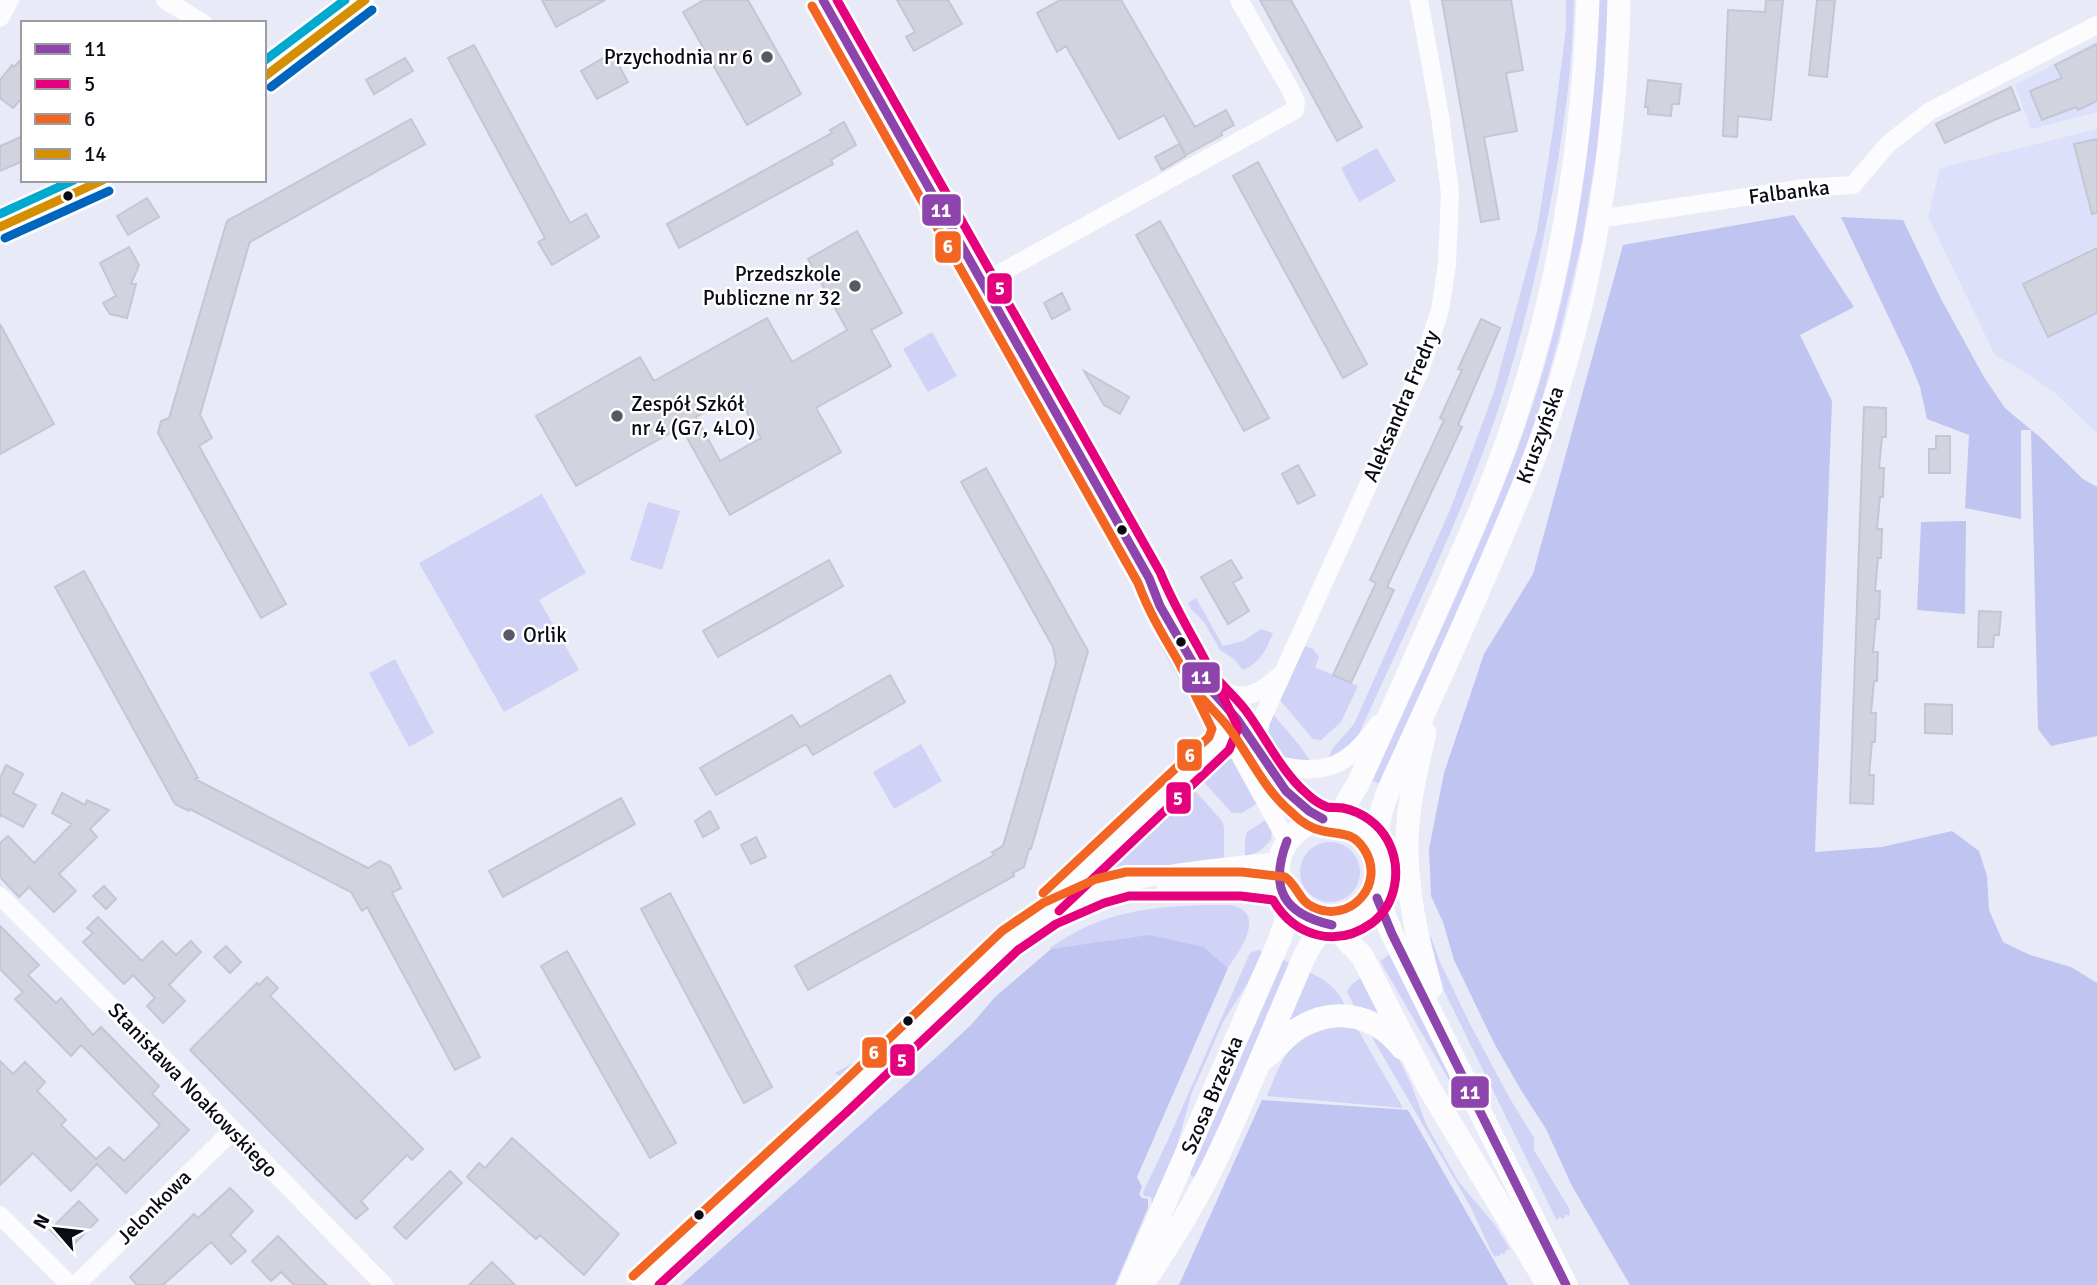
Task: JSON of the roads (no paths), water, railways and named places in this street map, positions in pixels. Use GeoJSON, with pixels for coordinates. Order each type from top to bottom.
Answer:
{"type":"FeatureCollection","features":[{"type":"Feature","properties":{"kind":"main road","name":"Kruszyńska"},"geometry":{"type":"LineString","coordinates":[[1330,819],[1358,784],[1474,526],[1496,472],[1531,368],[1558,260],[1574,168],[1587,40],[1588,0]]}},
{"type":"Feature","properties":{"kind":"main road","name":"Kruszyńska"},"geometry":{"type":"LineString","coordinates":[[1377,847],[1383,803],[1524,482],[1542,436],[1569,348],[1598,219],[1613,111],[1619,0]]}},
{"type":"Feature","properties":{"kind":"main road"},"geometry":{"type":"LineString","coordinates":[[1440,677],[1416,779],[1407,838],[1408,864],[1412,907],[1422,955],[1435,1002],[1461,1074]]}},
{"type":"Feature","properties":{"kind":"main road"},"geometry":{"type":"LineString","coordinates":[[1330,819],[1358,826],[1377,847],[1384,873],[1382,885],[1377,898],[1357,918],[1332,925],[1311,921],[1301,916],[1284,896],[1278,875],[1283,851],[1303,826],[1330,819]]}},
{"type":"Feature","properties":{"kind":"main road","name":"Szosa Brzeska"},"geometry":{"type":"LineString","coordinates":[[1129,1285],[1279,941],[1285,924],[1284,896]]}},
{"type":"Feature","properties":{"kind":"main road"},"geometry":{"type":"LineString","coordinates":[[1377,898],[1566,1285]]}},
{"type":"Feature","properties":{"kind":"main road"},"geometry":{"type":"LineString","coordinates":[[1332,925],[1362,956],[1429,1088]]}},
{"type":"Feature","properties":{"kind":"main road","name":"Szosa Brzeska"},"geometry":{"type":"LineString","coordinates":[[1142,1285],[1170,1243],[1210,1171],[1307,953],[1315,939],[1332,925]]}},
{"type":"Feature","properties":{"kind":"main road"},"geometry":{"type":"LineString","coordinates":[[1258,1065],[1290,1034],[1305,1025],[1338,1015],[1360,1018],[1391,1034],[1429,1088],[1548,1285]]}},
{"type":"Feature","properties":{"kind":"street"},"geometry":{"type":"LineString","coordinates":[[0,18],[10,0]]}},
{"type":"Feature","properties":{"kind":"street"},"geometry":{"type":"LineString","coordinates":[[165,0],[201,21]]}},
{"type":"Feature","properties":{"kind":"street"},"geometry":{"type":"LineString","coordinates":[[269,67],[365,0]]}},
{"type":"Feature","properties":{"kind":"street"},"geometry":{"type":"LineString","coordinates":[[823,0],[1149,578],[1160,606],[1204,682],[1283,851],[1100,891],[1050,913],[1010,940]]}},
{"type":"Feature","properties":{"kind":"street"},"geometry":{"type":"LineString","coordinates":[[982,283],[1295,110],[1296,102],[1291,91],[1239,0]]}},
{"type":"Feature","properties":{"kind":"street","name":"Aleksandra Fredry"},"geometry":{"type":"LineString","coordinates":[[1261,754],[1261,720],[1420,372],[1440,310],[1447,264],[1450,193],[1440,116],[1419,0]]}},
{"type":"Feature","properties":{"kind":"street","name":"Falbanka"},"geometry":{"type":"LineString","coordinates":[[1598,219],[1805,188],[1853,185],[1888,144],[1930,111],[2097,25]]}},
{"type":"Feature","properties":{"kind":"street"},"geometry":{"type":"LineString","coordinates":[[0,227],[100,182]]}},
{"type":"Feature","properties":{"kind":"street","name":"Aleksandra Fredry"},"geometry":{"type":"LineString","coordinates":[[1204,682],[1229,694],[1250,695],[1266,688],[1284,671]]}},
{"type":"Feature","properties":{"kind":"street"},"geometry":{"type":"LineString","coordinates":[[1261,754],[1302,770],[1325,769],[1342,762],[1366,741],[1408,673]]}},
{"type":"Feature","properties":{"kind":"street"},"geometry":{"type":"LineString","coordinates":[[1204,682],[1237,719],[1286,792],[1308,811],[1330,819]]}},
{"type":"Feature","properties":{"kind":"street"},"geometry":{"type":"LineString","coordinates":[[641,1285],[1212,753],[1225,728]]}},
{"type":"Feature","properties":{"kind":"street"},"geometry":{"type":"LineString","coordinates":[[1127,884],[1242,884],[1284,896]]}},
{"type":"Feature","properties":{"kind":"street","name":"Stanisława Noakowskiego"},"geometry":{"type":"LineString","coordinates":[[0,896],[384,1285]]}},
{"type":"Feature","properties":{"kind":"street","name":"Jelonkowa"},"geometry":{"type":"LineString","coordinates":[[76,1285],[233,1130]]}},
{"type":"Feature","properties":{"kind":"street"},"geometry":{"type":"LineString","coordinates":[[0,1215],[70,1285]]}},
{"type":"Feature","properties":{"kind":"place","name":"Przychodnia nr 6"},"geometry":{"type":"Point","coordinates":[767,57]}},
{"type":"Feature","properties":{"kind":"place","name":"Przedszkole Publiczne nr 32"},"geometry":{"type":"Point","coordinates":[855,286]}},
{"type":"Feature","properties":{"kind":"place","name":"Zespół Szkół nr 4 (G7, 4LO)"},"geometry":{"type":"Point","coordinates":[617,416]}},
{"type":"Feature","properties":{"kind":"place","name":"Orlik"},"geometry":{"type":"Point","coordinates":[509,635]}}]}
